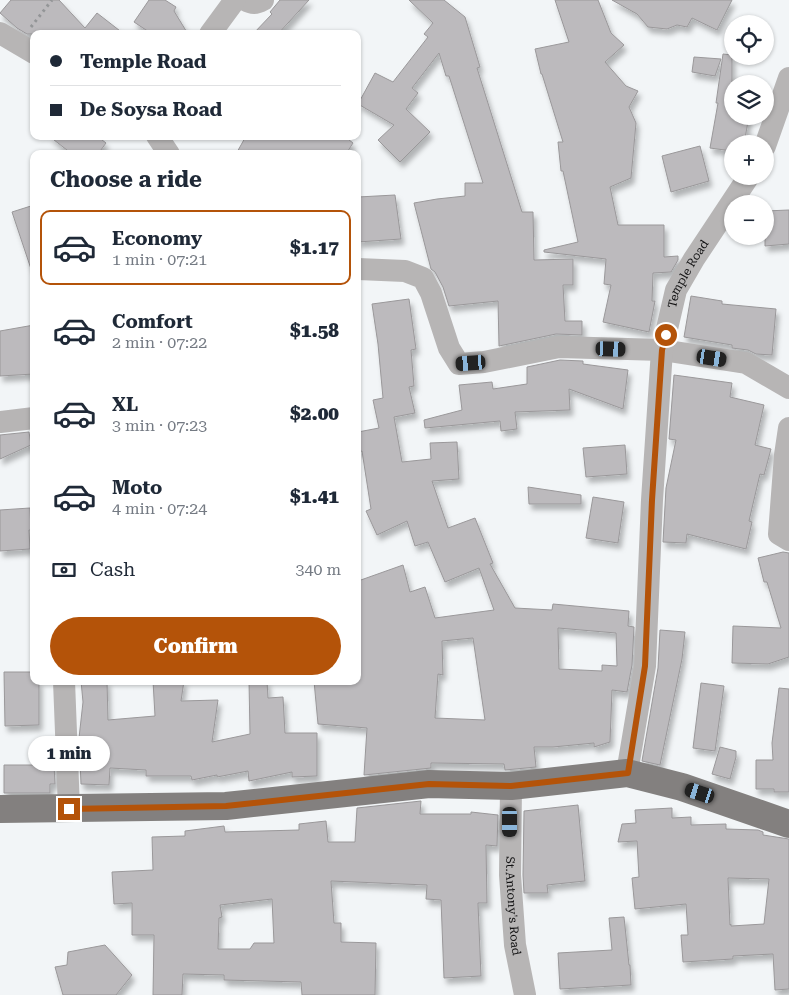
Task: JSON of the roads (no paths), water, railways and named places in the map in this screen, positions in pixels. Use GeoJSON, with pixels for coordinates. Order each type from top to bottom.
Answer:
{"type":"FeatureCollection","features":[{"type":"Feature","properties":{"kind":"main road"},"geometry":{"type":"LineString","coordinates":[[0,809],[226,806],[429,784],[511,786],[628,773],[682,787],[789,824]]}},
{"type":"Feature","properties":{"kind":"street"},"geometry":{"type":"LineString","coordinates":[[213,30],[234,0]]}},
{"type":"Feature","properties":{"kind":"street"},"geometry":{"type":"LineString","coordinates":[[245,0],[249,3],[257,4],[263,0]]}},
{"type":"Feature","properties":{"kind":"street"},"geometry":{"type":"LineString","coordinates":[[769,135],[789,78]]}},
{"type":"Feature","properties":{"kind":"street","name":"Temple Road"},"geometry":{"type":"LineString","coordinates":[[628,773],[645,666],[652,500],[662,350],[676,290],[694,259],[743,185]]}},
{"type":"Feature","properties":{"kind":"street"},"geometry":{"type":"LineString","coordinates":[[361,269],[405,271],[423,278],[431,293],[449,348],[459,364],[484,362],[559,347],[662,350],[746,363],[789,388]]}},
{"type":"Feature","properties":{"kind":"street"},"geometry":{"type":"LineString","coordinates":[[0,422],[30,418]]}},
{"type":"Feature","properties":{"kind":"street"},"geometry":{"type":"LineString","coordinates":[[789,428],[779,534],[789,540]]}},
{"type":"Feature","properties":{"kind":"street"},"geometry":{"type":"LineString","coordinates":[[64,685],[69,809]]}},
{"type":"Feature","properties":{"kind":"street","name":"St.Antony's Road"},"geometry":{"type":"LineString","coordinates":[[511,786],[510,875],[515,945],[525,995]]}}]}
